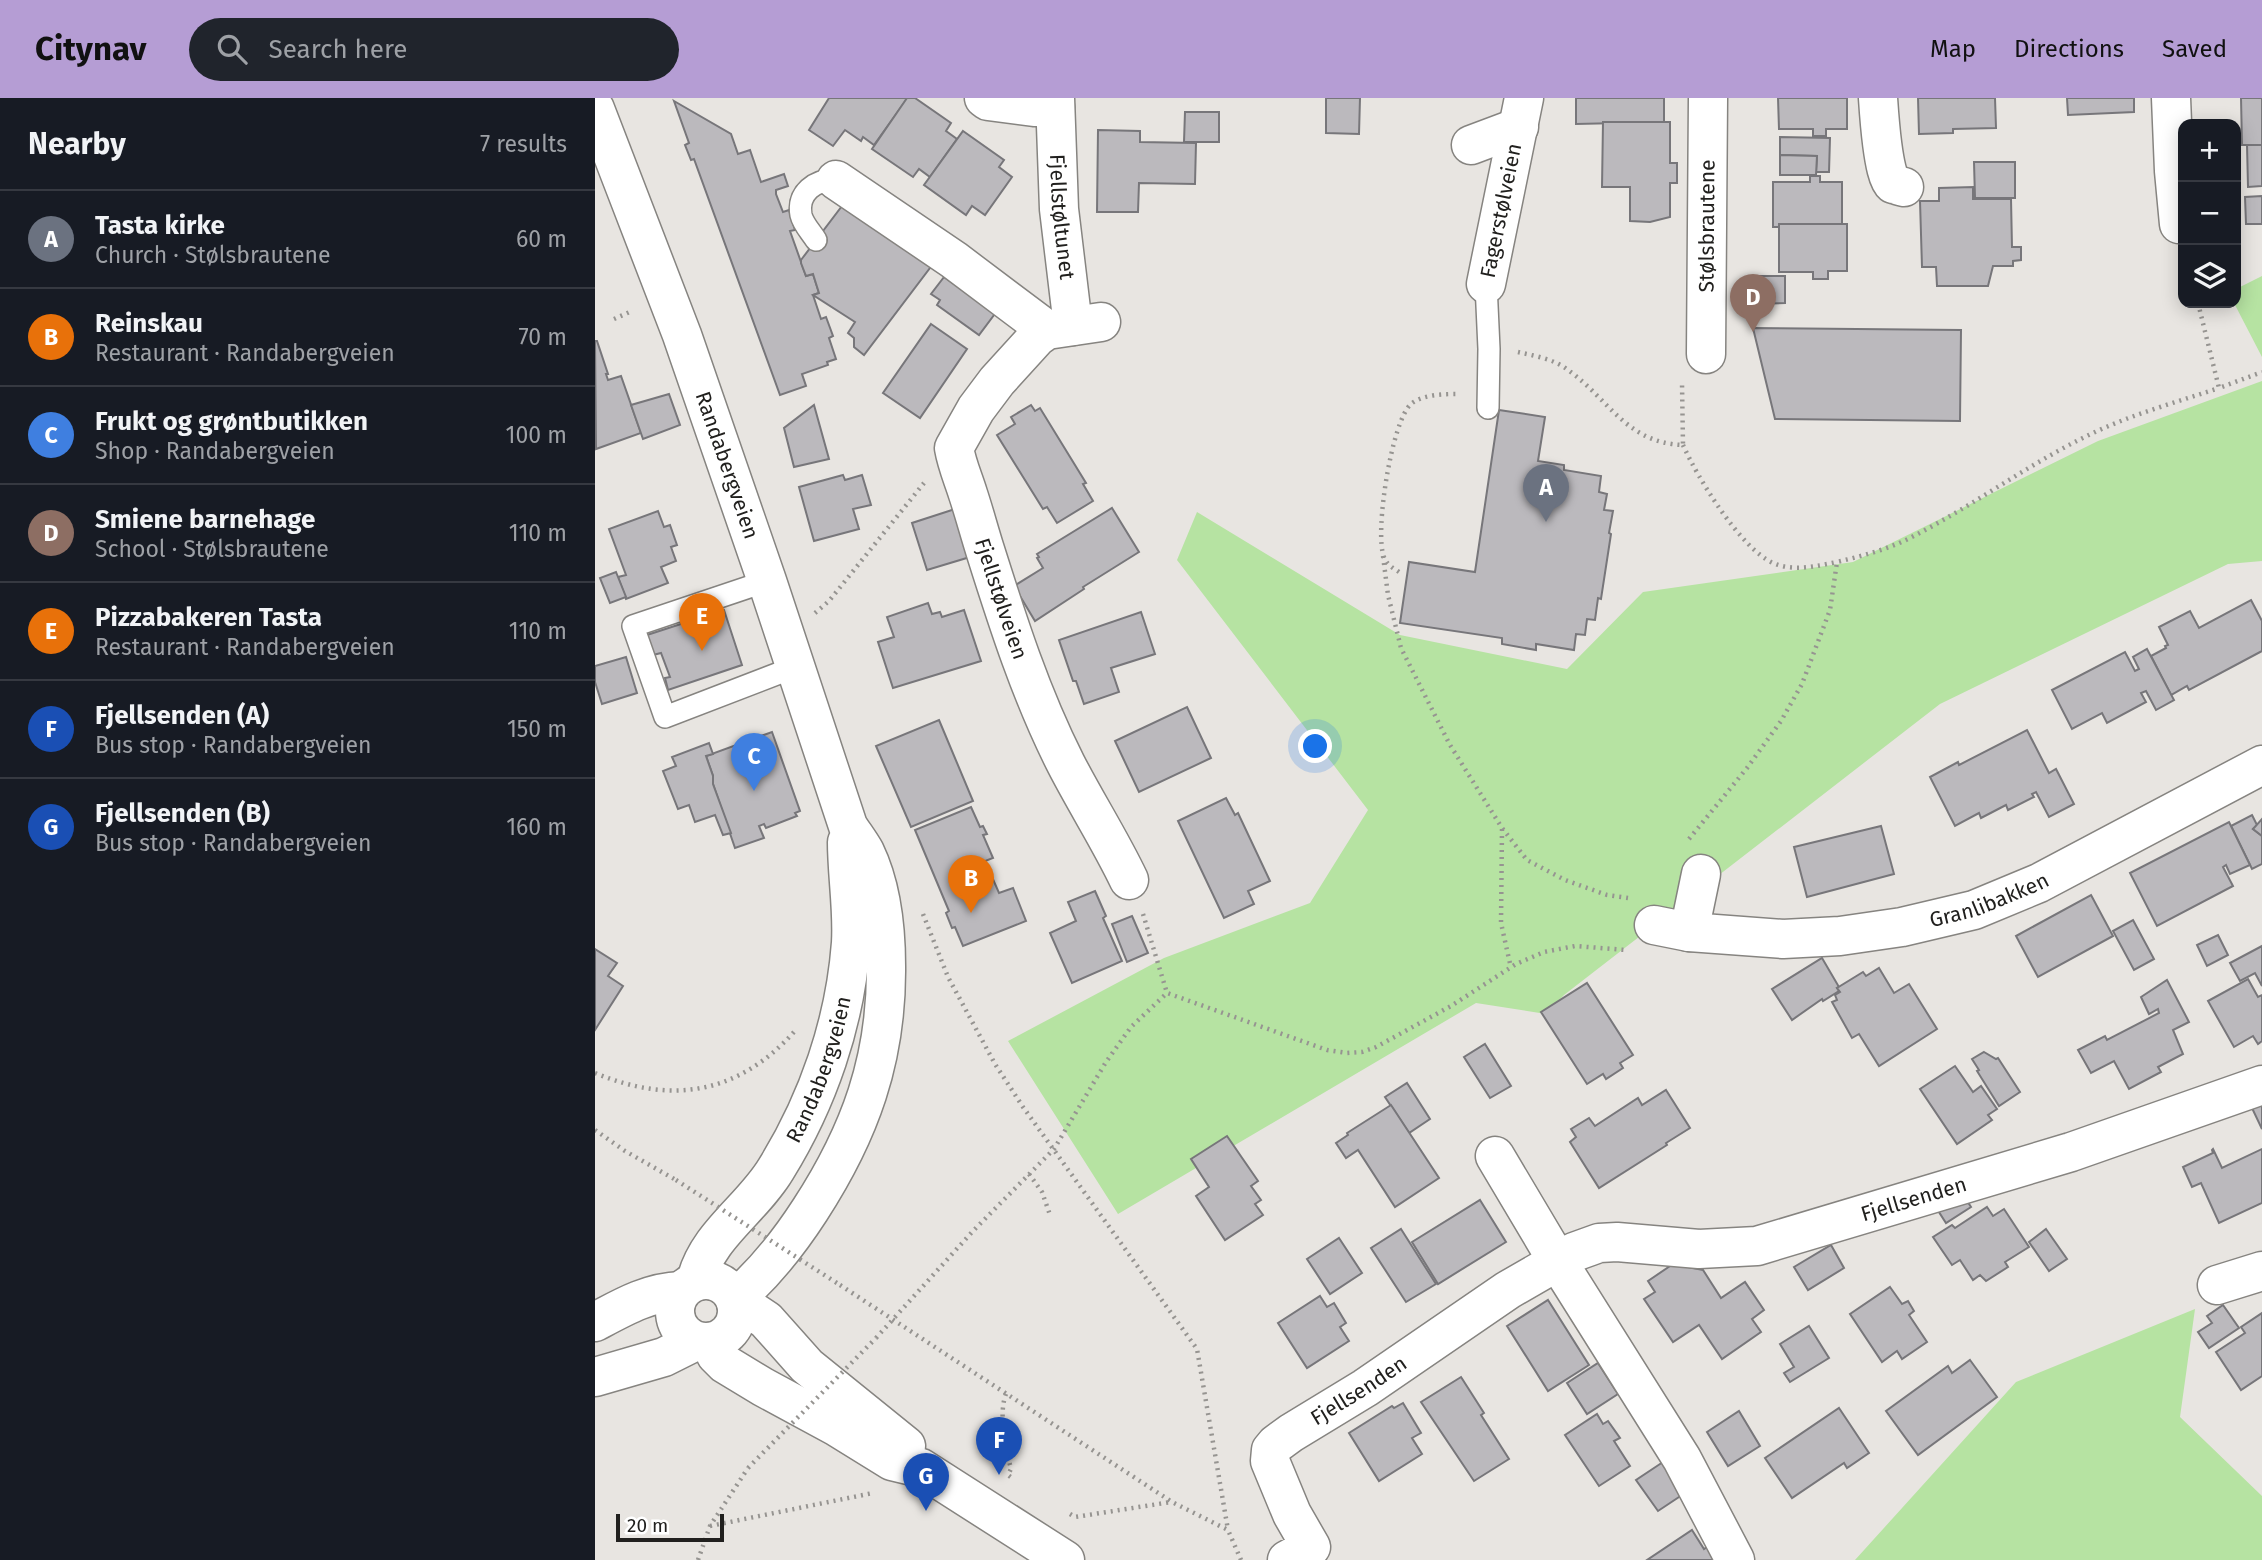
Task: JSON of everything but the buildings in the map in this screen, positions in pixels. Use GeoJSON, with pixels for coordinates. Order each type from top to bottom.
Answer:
{"type":"FeatureCollection","features":[{"type":"Feature","properties":{"kind":"street","name":"Fjellstøltunet"},"geometry":{"type":"LineString","coordinates":[[983,98],[1034,107],[1055,102],[1059,208],[1073,326]]}},
{"type":"Feature","properties":{"kind":"street","name":"Stølsbrautene"},"geometry":{"type":"LineString","coordinates":[[1706,354],[1708,98]]}},
{"type":"Feature","properties":{"kind":"street"},"geometry":{"type":"LineString","coordinates":[[1878,98],[1881,140],[1889,177],[1893,184],[1904,187]]}},
{"type":"Feature","properties":{"kind":"street"},"geometry":{"type":"LineString","coordinates":[[2171,98],[2178,213]]}},
{"type":"Feature","properties":{"kind":"street","name":"Randabergveien"},"geometry":{"type":"LineString","coordinates":[[595,109],[682,335],[848,825],[875,878],[883,917],[886,994],[882,1038],[866,1101],[852,1137],[818,1197],[773,1263],[736,1303]]}},
{"type":"Feature","properties":{"kind":"street"},"geometry":{"type":"LineString","coordinates":[[1471,145],[1521,113]]}},
{"type":"Feature","properties":{"kind":"street","name":"Fagerstølveien"},"geometry":{"type":"LineString","coordinates":[[1486,284],[1521,113]]}},
{"type":"Feature","properties":{"kind":"street"},"geometry":{"type":"LineString","coordinates":[[836,180],[954,260],[1073,326]]}},
{"type":"Feature","properties":{"kind":"street"},"geometry":{"type":"LineString","coordinates":[[954,449],[977,409],[997,382],[1037,337],[1073,326]]}},
{"type":"Feature","properties":{"kind":"street","name":"Fjellstølveien"},"geometry":{"type":"LineString","coordinates":[[954,449],[957,467],[1038,705],[1065,763],[1113,846],[1129,880]]}},
{"type":"Feature","properties":{"kind":"street","name":"Granlibakken"},"geometry":{"type":"LineString","coordinates":[[1672,928],[1783,939],[1840,936],[1902,927],[1973,910],[2039,883],[2262,765]]}},
{"type":"Feature","properties":{"kind":"street","name":"Randabergveien"},"geometry":{"type":"LineString","coordinates":[[689,1286],[706,1254],[775,1172],[807,1113],[821,1078],[846,992],[851,941],[848,825]]}},
{"type":"Feature","properties":{"kind":"street"},"geometry":{"type":"LineString","coordinates":[[1672,928],[1693,859]]}},
{"type":"Feature","properties":{"kind":"street","name":"Fjellsenden"},"geometry":{"type":"LineString","coordinates":[[1306,1556],[1270,1461],[1271,1450],[1276,1444],[1365,1388],[1508,1290],[1574,1252],[1599,1243],[1630,1243],[1699,1250],[1757,1246],[2071,1152],[2262,1085]]}},
{"type":"Feature","properties":{"kind":"street"},"geometry":{"type":"LineString","coordinates":[[1495,1156],[1682,1459],[1734,1560]]}},
{"type":"Feature","properties":{"kind":"street"},"geometry":{"type":"LineString","coordinates":[[2217,1285],[2262,1271]]}},
{"type":"Feature","properties":{"kind":"street"},"geometry":{"type":"LineString","coordinates":[[595,1322],[650,1295],[708,1279],[720,1282],[729,1290],[736,1303],[766,1320],[807,1366],[905,1443],[921,1468]]}},
{"type":"Feature","properties":{"kind":"street"},"geometry":{"type":"LineString","coordinates":[[689,1286],[676,1301],[675,1313],[678,1325],[685,1335],[703,1341],[726,1364],[892,1461],[921,1468],[1065,1560]]}},
{"type":"Feature","properties":{"kind":"street"},"geometry":{"type":"LineString","coordinates":[[595,1377],[664,1357],[703,1341],[723,1337],[732,1327],[736,1303]]}},
{"type":"Feature","properties":{"kind":"lane"},"geometry":{"type":"LineString","coordinates":[[816,240],[802,218],[801,205],[810,187],[824,179],[836,180]]}},
{"type":"Feature","properties":{"kind":"lane","name":"Fagerstølveien"},"geometry":{"type":"LineString","coordinates":[[1486,284],[1488,401]]}},
{"type":"Feature","properties":{"kind":"lane"},"geometry":{"type":"LineString","coordinates":[[767,581],[633,626],[665,717],[795,667]]}},
{"type":"Feature","properties":{"kind":"path"},"geometry":{"type":"LineString","coordinates":[[614,319],[642,306]]}},
{"type":"Feature","properties":{"kind":"path"},"geometry":{"type":"LineString","coordinates":[[2200,308],[2218,388]]}},
{"type":"Feature","properties":{"kind":"path"},"geometry":{"type":"LineString","coordinates":[[1489,349],[1546,358],[1568,369],[1630,427],[1650,439],[1683,445]]}},
{"type":"Feature","properties":{"kind":"path"},"geometry":{"type":"LineString","coordinates":[[1706,354],[1682,375],[1683,445],[1692,466],[1753,550],[1773,563],[1789,567],[1837,562],[1870,554],[1906,540],[2094,433],[2262,372]]}},
{"type":"Feature","properties":{"kind":"path"},"geometry":{"type":"LineString","coordinates":[[1167,993],[1327,1050],[1362,1052],[1451,1006],[1511,968],[1544,952],[1575,946],[1628,950],[1642,948],[1672,928],[1659,908],[1636,899],[1607,895],[1565,880],[1527,860],[1501,828],[1450,744],[1401,648],[1388,595],[1380,536],[1381,510],[1400,426],[1410,404],[1425,397],[1447,394],[1488,401]]}},
{"type":"Feature","properties":{"kind":"path"},"geometry":{"type":"LineString","coordinates":[[812,615],[829,601],[954,449]]}},
{"type":"Feature","properties":{"kind":"path"},"geometry":{"type":"LineString","coordinates":[[1383,556],[1389,565],[1399,572]]}},
{"type":"Feature","properties":{"kind":"path"},"geometry":{"type":"LineString","coordinates":[[1693,859],[1691,836],[1747,768],[1781,721],[1803,684],[1830,610],[1837,562]]}},
{"type":"Feature","properties":{"kind":"path"},"geometry":{"type":"LineString","coordinates":[[1501,828],[1501,923],[1511,968]]}},
{"type":"Feature","properties":{"kind":"path"},"geometry":{"type":"LineString","coordinates":[[1129,880],[1148,928],[1167,993]]}},
{"type":"Feature","properties":{"kind":"path"},"geometry":{"type":"LineString","coordinates":[[948,977],[995,1064],[1196,1349],[1228,1530],[1241,1560]]}},
{"type":"Feature","properties":{"kind":"path"},"geometry":{"type":"LineString","coordinates":[[698,1560],[710,1526],[748,1468],[876,1338],[1054,1149],[1106,1062],[1131,1027],[1167,993]]}},
{"type":"Feature","properties":{"kind":"path"},"geometry":{"type":"LineString","coordinates":[[595,1073],[637,1087],[702,1089],[731,1081],[758,1066],[778,1050],[800,1026]]}},
{"type":"Feature","properties":{"kind":"path"},"geometry":{"type":"LineString","coordinates":[[595,1130],[840,1285],[1172,1502],[1228,1530]]}},
{"type":"Feature","properties":{"kind":"path"},"geometry":{"type":"LineString","coordinates":[[1029,1174],[1042,1192],[1050,1215]]}},
{"type":"Feature","properties":{"kind":"path"},"geometry":{"type":"LineString","coordinates":[[1006,1394],[1003,1402],[1005,1448],[1011,1469],[1007,1475],[1019,1482]]}},
{"type":"Feature","properties":{"kind":"path"},"geometry":{"type":"LineString","coordinates":[[710,1526],[874,1493]]}},
{"type":"Feature","properties":{"kind":"path"},"geometry":{"type":"LineString","coordinates":[[1063,1510],[1075,1517],[1172,1502]]}},
{"type":"Feature","properties":{"kind":"green space"},"geometry":{"type":"Polygon","coordinates":[[[2262,276],[2262,357],[2237,308],[2241,308],[2241,286],[2262,276]]]}},
{"type":"Feature","properties":{"kind":"green space"},"geometry":{"type":"Polygon","coordinates":[[[2262,381],[2262,561],[2228,564],[1940,704],[1564,995],[1546,1014],[1476,1003],[1118,1214],[1008,1041],[1164,958],[1310,903],[1368,810],[1177,560],[1197,512],[1400,635],[1567,669],[1643,592],[1853,562],[2098,441],[2262,381]]]}},
{"type":"Feature","properties":{"kind":"green space"},"geometry":{"type":"Polygon","coordinates":[[[2195,1309],[2180,1417],[2262,1496],[2262,1560],[1855,1560],[2016,1382],[2195,1309]]]}},
{"type":"Feature","properties":{"kind":"place","name":"Smiene barnehage"},"geometry":{"type":"Point","coordinates":[1753,332]}},
{"type":"Feature","properties":{"kind":"place","name":"Tasta kirke"},"geometry":{"type":"Point","coordinates":[1546,522]}},
{"type":"Feature","properties":{"kind":"place","name":"Pizzabakeren Tasta"},"geometry":{"type":"Point","coordinates":[702,651]}},
{"type":"Feature","properties":{"kind":"place","name":"Frukt og grøntbutikken"},"geometry":{"type":"Point","coordinates":[754,791]}},
{"type":"Feature","properties":{"kind":"place","name":"Reinskau"},"geometry":{"type":"Point","coordinates":[971,913]}},
{"type":"Feature","properties":{"kind":"place","name":"Fjellsenden (A)"},"geometry":{"type":"Point","coordinates":[999,1475]}},
{"type":"Feature","properties":{"kind":"place","name":"Fjellsenden (B)"},"geometry":{"type":"Point","coordinates":[926,1511]}}]}
